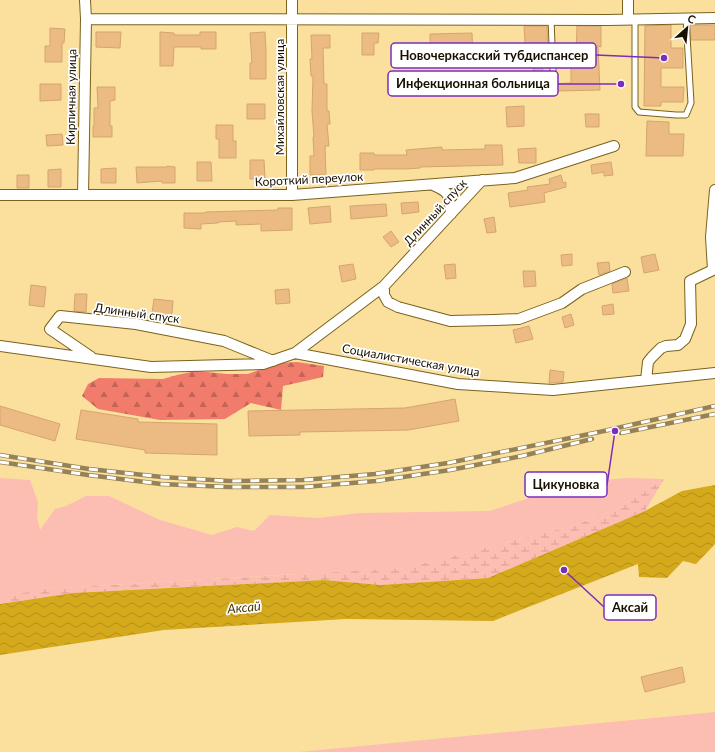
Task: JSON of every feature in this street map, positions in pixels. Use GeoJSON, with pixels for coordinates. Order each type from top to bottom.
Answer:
{"type":"FeatureCollection","features":[{"type":"Feature","properties":{"kind":"street","name":"Кирпичная улица"},"geometry":{"type":"LineString","coordinates":[[83,195],[85,0]]}},
{"type":"Feature","properties":{"kind":"street","name":"Михайловская улица"},"geometry":{"type":"LineString","coordinates":[[292,0],[292,195]]}},
{"type":"Feature","properties":{"kind":"street"},"geometry":{"type":"LineString","coordinates":[[628,0],[632,19]]}},
{"type":"Feature","properties":{"kind":"street"},"geometry":{"type":"LineString","coordinates":[[703,18],[715,23]]}},
{"type":"Feature","properties":{"kind":"street"},"geometry":{"type":"LineString","coordinates":[[86,19],[551,20],[715,18]]}},
{"type":"Feature","properties":{"kind":"street","name":"Короткий переулок"},"geometry":{"type":"LineString","coordinates":[[0,195],[292,195],[515,178],[614,146]]}},
{"type":"Feature","properties":{"kind":"street","name":"Длинный спуск"},"geometry":{"type":"LineString","coordinates":[[0,346],[151,367],[263,364],[294,353],[384,286],[482,180]]}},
{"type":"Feature","properties":{"kind":"street"},"geometry":{"type":"LineString","coordinates":[[431,184],[444,190],[449,196],[451,214]]}},
{"type":"Feature","properties":{"kind":"street"},"geometry":{"type":"LineString","coordinates":[[646,380],[648,362],[652,357],[661,348],[678,345],[685,339],[691,324],[690,281],[714,270],[711,237],[715,190]]}},
{"type":"Feature","properties":{"kind":"street"},"geometry":{"type":"LineString","coordinates":[[384,286],[384,295],[388,302],[398,307],[450,321],[519,319],[562,303],[582,289],[625,272]]}},
{"type":"Feature","properties":{"kind":"street","name":"Длинный спуск"},"geometry":{"type":"LineString","coordinates":[[93,359],[50,329],[60,316],[136,324],[224,341],[273,360]]}},
{"type":"Feature","properties":{"kind":"street","name":"Социалистическая улица"},"geometry":{"type":"LineString","coordinates":[[294,353],[458,384],[553,390],[715,373]]}},
{"type":"Feature","properties":{"kind":"lane"},"geometry":{"type":"LineString","coordinates":[[632,19],[635,107],[639,112],[686,115],[691,103],[686,18]]}},
{"type":"Feature","properties":{"kind":"lane"},"geometry":{"type":"LineString","coordinates":[[551,20],[552,70]]}},
{"type":"Feature","properties":{"kind":"green space"},"geometry":{"type":"Polygon","coordinates":[[[297,362],[324,366],[323,377],[283,386],[281,410],[251,403],[225,419],[160,420],[98,409],[82,396],[88,384],[99,378],[163,379],[196,371],[227,374],[248,374],[278,363],[297,362]]]}},
{"type":"Feature","properties":{"kind":"green space"},"geometry":{"type":"Polygon","coordinates":[[[0,478],[30,480],[38,502],[37,518],[40,530],[55,509],[66,506],[86,496],[109,496],[160,520],[212,535],[237,527],[254,531],[270,515],[318,518],[360,513],[490,511],[576,482],[629,478],[664,479],[617,509],[572,526],[405,568],[42,589],[0,598],[0,478]]]}},
{"type":"Feature","properties":{"kind":"green space"},"geometry":{"type":"Polygon","coordinates":[[[664,479],[645,511],[488,578],[381,585],[324,580],[73,593],[0,604],[0,598],[42,589],[405,568],[572,526],[617,509],[664,479]]]}},
{"type":"Feature","properties":{"kind":"green space"},"geometry":{"type":"Polygon","coordinates":[[[715,712],[715,752],[299,752],[715,712]]]}},
{"type":"Feature","properties":{"kind":"water","name":"Аксай"},"geometry":{"type":"Polygon","coordinates":[[[715,485],[715,544],[696,564],[683,561],[667,578],[639,577],[638,564],[493,621],[346,619],[164,630],[0,655],[0,604],[73,593],[324,580],[381,585],[488,578],[645,511],[682,491],[715,485]]]}},
{"type":"Feature","properties":{"kind":"building"},"geometry":{"type":"Polygon","coordinates":[[[671,25],[671,48],[683,48],[683,68],[661,68],[661,87],[684,87],[683,102],[661,102],[661,106],[644,106],[645,26],[671,25]]]}},
{"type":"Feature","properties":{"kind":"building"},"geometry":{"type":"Polygon","coordinates":[[[690,25],[715,25],[715,40],[691,40],[690,25]]]}},
{"type":"Feature","properties":{"kind":"building"},"geometry":{"type":"Polygon","coordinates":[[[524,26],[547,26],[548,60],[542,60],[543,77],[551,77],[552,84],[571,83],[571,56],[576,56],[577,26],[601,26],[601,47],[598,46],[600,90],[534,93],[533,60],[526,60],[524,26]]]}},
{"type":"Feature","properties":{"kind":"building"},"geometry":{"type":"Polygon","coordinates":[[[50,28],[65,29],[64,43],[62,43],[62,62],[45,62],[45,46],[50,46],[50,28]]]}},
{"type":"Feature","properties":{"kind":"building"},"geometry":{"type":"Polygon","coordinates":[[[96,32],[121,32],[120,48],[96,47],[96,32]]]}},
{"type":"Feature","properties":{"kind":"building"},"geometry":{"type":"Polygon","coordinates":[[[160,32],[174,33],[174,35],[200,35],[200,32],[216,32],[216,49],[201,49],[201,47],[174,47],[173,66],[160,66],[160,32]]]}},
{"type":"Feature","properties":{"kind":"building"},"geometry":{"type":"Polygon","coordinates":[[[265,32],[266,79],[250,79],[250,63],[252,63],[250,33],[265,32]]]}},
{"type":"Feature","properties":{"kind":"building"},"geometry":{"type":"Polygon","coordinates":[[[362,33],[379,33],[378,43],[374,43],[374,55],[362,55],[362,33]]]}},
{"type":"Feature","properties":{"kind":"building"},"geometry":{"type":"Polygon","coordinates":[[[472,33],[473,59],[451,60],[451,51],[430,52],[430,34],[472,33]]]}},
{"type":"Feature","properties":{"kind":"building"},"geometry":{"type":"Polygon","coordinates":[[[311,35],[330,35],[330,48],[323,48],[324,84],[327,84],[327,111],[329,111],[330,124],[327,124],[329,146],[325,146],[326,175],[310,175],[310,156],[314,156],[312,111],[313,76],[311,76],[310,59],[312,59],[311,35]]]}},
{"type":"Feature","properties":{"kind":"building"},"geometry":{"type":"Polygon","coordinates":[[[40,84],[61,84],[61,100],[40,101],[40,84]]]}},
{"type":"Feature","properties":{"kind":"building"},"geometry":{"type":"Polygon","coordinates":[[[97,87],[115,87],[115,100],[110,101],[110,126],[112,126],[112,137],[93,137],[94,108],[98,108],[97,87]]]}},
{"type":"Feature","properties":{"kind":"building"},"geometry":{"type":"Polygon","coordinates":[[[247,104],[265,104],[265,119],[247,119],[247,104]]]}},
{"type":"Feature","properties":{"kind":"building"},"geometry":{"type":"Polygon","coordinates":[[[524,106],[524,126],[507,127],[506,107],[524,106]]]}},
{"type":"Feature","properties":{"kind":"building"},"geometry":{"type":"Polygon","coordinates":[[[585,114],[599,114],[599,127],[586,127],[585,114]]]}},
{"type":"Feature","properties":{"kind":"building"},"geometry":{"type":"Polygon","coordinates":[[[647,121],[669,122],[669,134],[684,134],[683,156],[646,156],[647,121]]]}},
{"type":"Feature","properties":{"kind":"building"},"geometry":{"type":"Polygon","coordinates":[[[216,125],[233,125],[233,141],[236,141],[236,158],[219,158],[219,139],[216,139],[216,125]]]}},
{"type":"Feature","properties":{"kind":"building"},"geometry":{"type":"Polygon","coordinates":[[[62,134],[63,145],[47,146],[46,135],[62,134]]]}},
{"type":"Feature","properties":{"kind":"building"},"geometry":{"type":"Polygon","coordinates":[[[485,145],[502,145],[503,165],[360,170],[360,153],[374,153],[374,155],[407,155],[406,150],[442,147],[442,150],[485,149],[485,145]]]}},
{"type":"Feature","properties":{"kind":"building"},"geometry":{"type":"Polygon","coordinates":[[[536,148],[536,163],[519,163],[518,149],[536,148]]]}},
{"type":"Feature","properties":{"kind":"building"},"geometry":{"type":"Polygon","coordinates":[[[250,160],[264,160],[265,178],[250,179],[250,160]]]}},
{"type":"Feature","properties":{"kind":"building"},"geometry":{"type":"Polygon","coordinates":[[[197,162],[211,162],[212,181],[197,181],[197,162]]]}},
{"type":"Feature","properties":{"kind":"building"},"geometry":{"type":"Polygon","coordinates":[[[611,162],[613,175],[604,176],[604,172],[592,174],[591,165],[611,162]]]}},
{"type":"Feature","properties":{"kind":"building"},"geometry":{"type":"Polygon","coordinates":[[[136,167],[175,167],[175,183],[162,183],[162,181],[137,183],[136,167]]]}},
{"type":"Feature","properties":{"kind":"building"},"geometry":{"type":"Polygon","coordinates":[[[116,168],[116,183],[101,183],[101,169],[116,168]]]}},
{"type":"Feature","properties":{"kind":"building"},"geometry":{"type":"Polygon","coordinates":[[[61,169],[61,187],[48,187],[48,170],[61,169]]]}},
{"type":"Feature","properties":{"kind":"building"},"geometry":{"type":"Polygon","coordinates":[[[17,175],[29,175],[29,188],[17,188],[17,175]]]}},
{"type":"Feature","properties":{"kind":"building"},"geometry":{"type":"Polygon","coordinates":[[[561,175],[563,183],[566,182],[566,187],[544,193],[545,202],[510,207],[508,193],[528,190],[527,187],[550,184],[549,179],[561,175]]]}},
{"type":"Feature","properties":{"kind":"building"},"geometry":{"type":"Polygon","coordinates":[[[418,202],[419,212],[402,214],[401,203],[418,202]]]}},
{"type":"Feature","properties":{"kind":"building"},"geometry":{"type":"Polygon","coordinates":[[[386,204],[387,216],[351,219],[350,206],[386,204]]]}},
{"type":"Feature","properties":{"kind":"building"},"geometry":{"type":"Polygon","coordinates":[[[330,206],[331,222],[310,224],[308,208],[330,206]]]}},
{"type":"Feature","properties":{"kind":"building"},"geometry":{"type":"Polygon","coordinates":[[[278,208],[292,208],[292,230],[261,231],[261,224],[236,225],[236,221],[201,224],[201,229],[184,228],[184,213],[278,210],[278,208]]]}},
{"type":"Feature","properties":{"kind":"building"},"geometry":{"type":"Polygon","coordinates":[[[494,217],[496,232],[487,233],[484,219],[494,217]]]}},
{"type":"Feature","properties":{"kind":"building"},"geometry":{"type":"Polygon","coordinates":[[[391,231],[399,242],[391,247],[383,237],[391,231]]]}},
{"type":"Feature","properties":{"kind":"building"},"geometry":{"type":"Polygon","coordinates":[[[572,254],[572,265],[562,266],[561,255],[572,254]]]}},
{"type":"Feature","properties":{"kind":"building"},"geometry":{"type":"Polygon","coordinates":[[[655,254],[659,270],[644,273],[641,257],[655,254]]]}},
{"type":"Feature","properties":{"kind":"building"},"geometry":{"type":"Polygon","coordinates":[[[609,262],[610,271],[599,275],[597,263],[609,262]]]}},
{"type":"Feature","properties":{"kind":"building"},"geometry":{"type":"Polygon","coordinates":[[[353,264],[356,279],[342,282],[339,266],[353,264]]]}},
{"type":"Feature","properties":{"kind":"building"},"geometry":{"type":"Polygon","coordinates":[[[455,264],[456,278],[446,279],[444,265],[455,264]]]}},
{"type":"Feature","properties":{"kind":"building"},"geometry":{"type":"Polygon","coordinates":[[[523,271],[535,271],[536,286],[524,287],[523,271]]]}},
{"type":"Feature","properties":{"kind":"building"},"geometry":{"type":"Polygon","coordinates":[[[627,278],[629,291],[613,293],[612,284],[627,278]]]}},
{"type":"Feature","properties":{"kind":"building"},"geometry":{"type":"Polygon","coordinates":[[[31,285],[46,287],[44,307],[29,305],[31,285]]]}},
{"type":"Feature","properties":{"kind":"building"},"geometry":{"type":"Polygon","coordinates":[[[289,289],[290,303],[276,304],[275,290],[289,289]]]}},
{"type":"Feature","properties":{"kind":"building"},"geometry":{"type":"Polygon","coordinates":[[[75,294],[87,294],[86,312],[74,311],[75,294]]]}},
{"type":"Feature","properties":{"kind":"building"},"geometry":{"type":"Polygon","coordinates":[[[154,299],[173,301],[171,324],[151,320],[154,299]]]}},
{"type":"Feature","properties":{"kind":"building"},"geometry":{"type":"Polygon","coordinates":[[[613,304],[614,314],[603,315],[602,306],[613,304]]]}},
{"type":"Feature","properties":{"kind":"building"},"geometry":{"type":"Polygon","coordinates":[[[571,314],[574,325],[565,328],[562,317],[571,314]]]}},
{"type":"Feature","properties":{"kind":"building"},"geometry":{"type":"Polygon","coordinates":[[[529,326],[533,339],[516,343],[513,330],[529,326]]]}},
{"type":"Feature","properties":{"kind":"building"},"geometry":{"type":"Polygon","coordinates":[[[550,370],[564,372],[563,382],[549,383],[550,370]]]}},
{"type":"Feature","properties":{"kind":"building"},"geometry":{"type":"Polygon","coordinates":[[[455,399],[459,421],[408,430],[300,432],[300,435],[249,436],[248,411],[405,408],[455,399]]]}},
{"type":"Feature","properties":{"kind":"building"},"geometry":{"type":"Polygon","coordinates":[[[0,406],[60,424],[55,441],[0,425],[0,406]]]}},
{"type":"Feature","properties":{"kind":"building"},"geometry":{"type":"Polygon","coordinates":[[[81,410],[138,419],[138,422],[217,424],[217,455],[145,453],[145,450],[76,439],[81,410]]]}},
{"type":"Feature","properties":{"kind":"building"},"geometry":{"type":"Polygon","coordinates":[[[682,667],[685,682],[645,692],[641,677],[682,667]]]}},
{"type":"Feature","properties":{"kind":"railway"},"geometry":{"type":"LineString","coordinates":[[0,455],[89,469],[162,477],[229,481],[303,480],[375,474],[448,463],[604,431],[715,406]]}},
{"type":"Feature","properties":{"kind":"railway"},"geometry":{"type":"LineString","coordinates":[[621,433],[715,414]]}},
{"type":"Feature","properties":{"kind":"railway"},"geometry":{"type":"LineString","coordinates":[[0,462],[161,484],[228,487],[304,487],[376,481],[450,470],[522,456],[592,439]]}},
{"type":"Feature","properties":{"kind":"place","name":"Новочеркасский тубдиспансер"},"geometry":{"type":"Point","coordinates":[664,58]}},
{"type":"Feature","properties":{"kind":"place","name":"Инфекционная больница"},"geometry":{"type":"Point","coordinates":[621,84]}},
{"type":"Feature","properties":{"kind":"place","name":"Цикуновка"},"geometry":{"type":"Point","coordinates":[615,431]}},
{"type":"Feature","properties":{"kind":"place","name":"Аксай"},"geometry":{"type":"Point","coordinates":[564,570]}}]}
